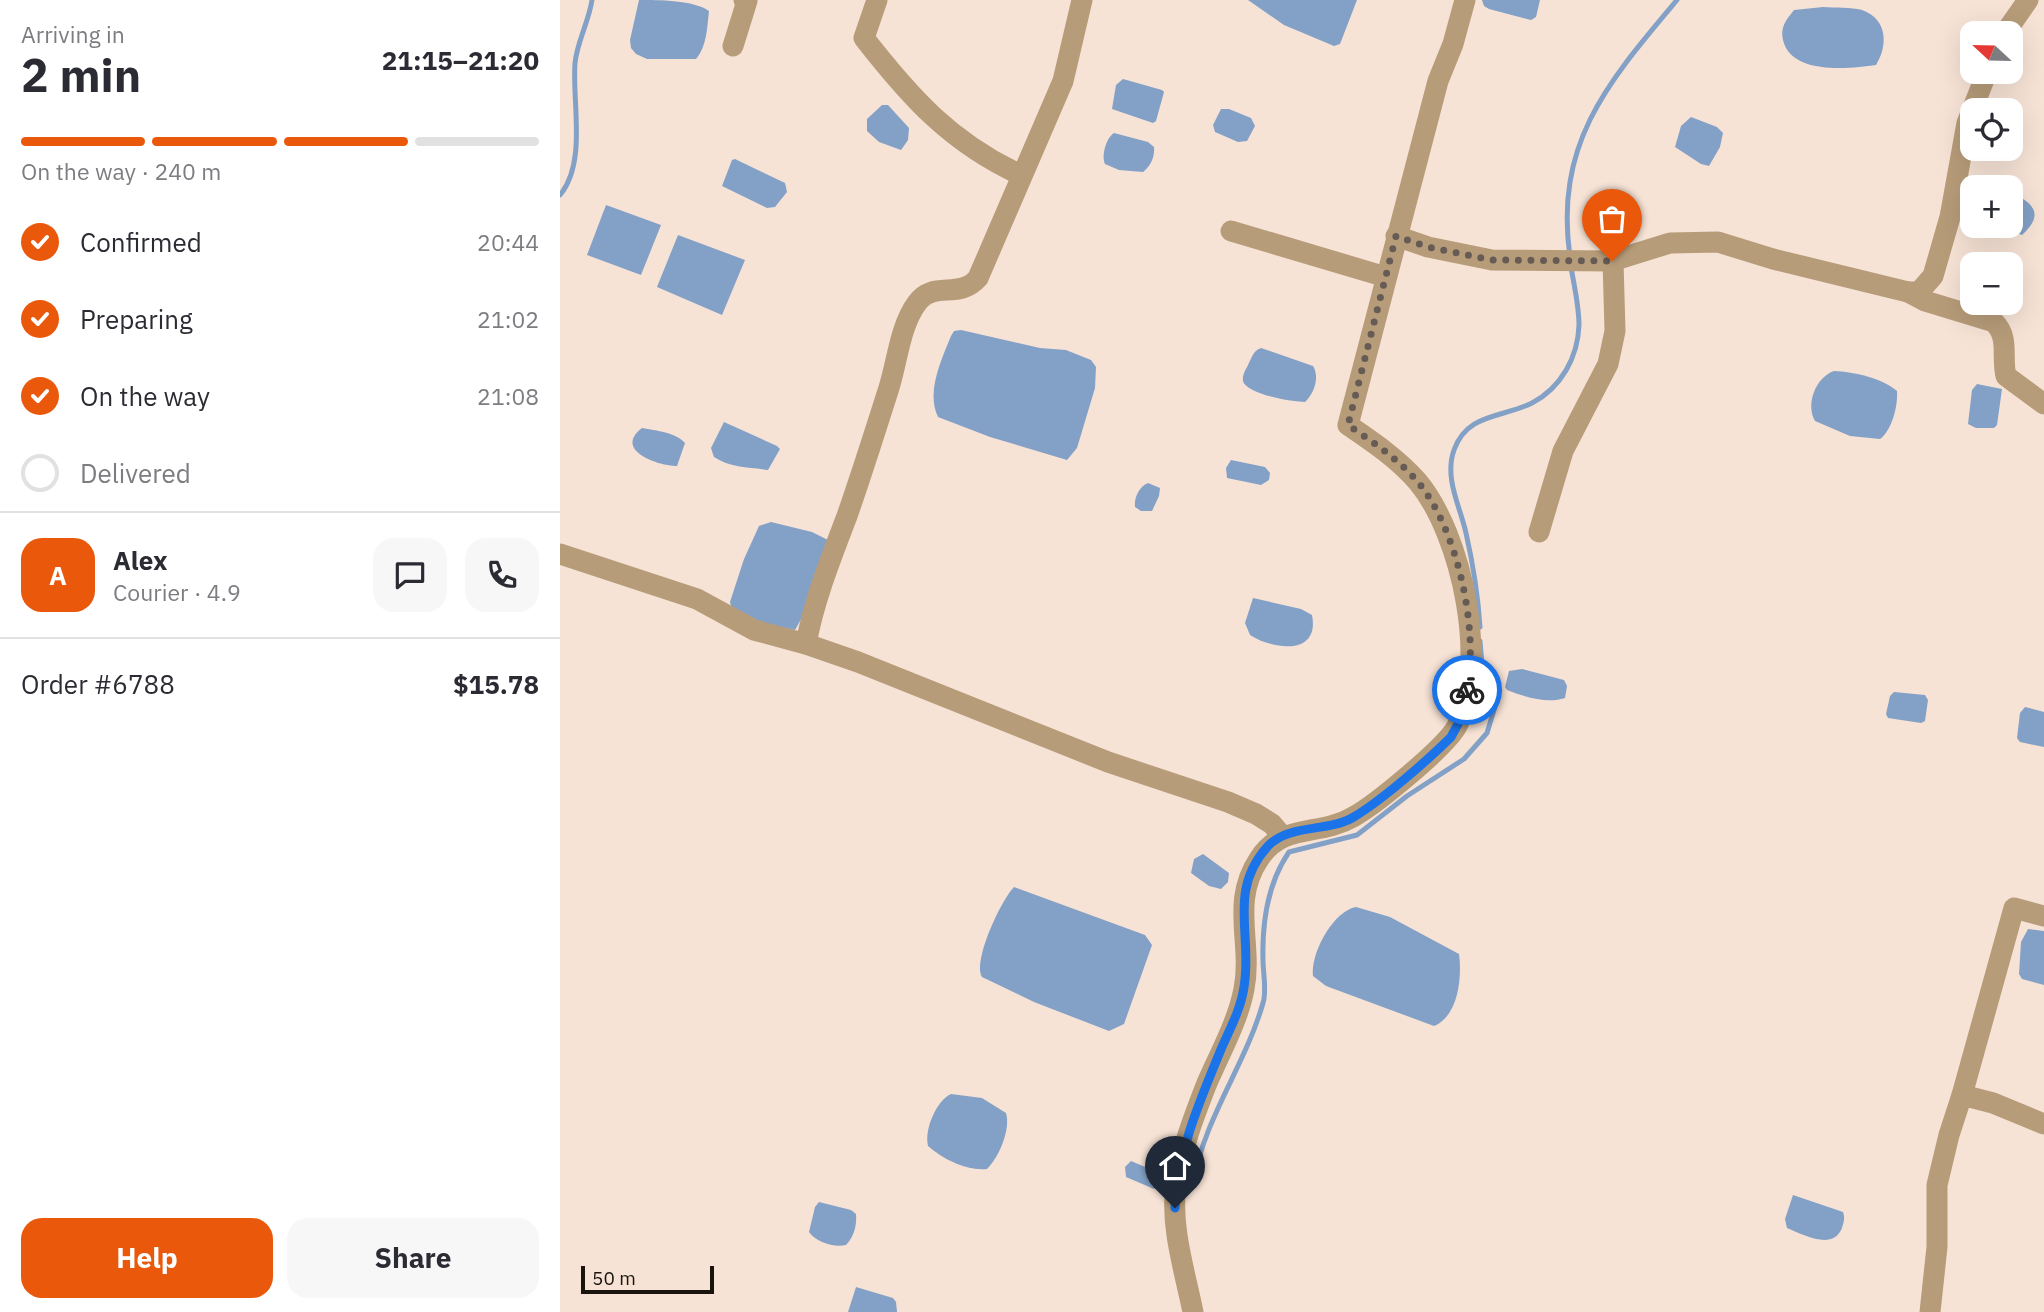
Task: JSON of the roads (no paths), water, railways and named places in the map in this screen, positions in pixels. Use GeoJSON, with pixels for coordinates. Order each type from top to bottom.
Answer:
{"type":"FeatureCollection","features":[{"type":"Feature","properties":{"kind":"street"},"geometry":{"type":"LineString","coordinates":[[733,46],[747,1],[744,0]]}},
{"type":"Feature","properties":{"kind":"street"},"geometry":{"type":"LineString","coordinates":[[877,0],[864,38],[890,71],[909,94],[964,145],[1021,175]]}},
{"type":"Feature","properties":{"kind":"street"},"geometry":{"type":"LineString","coordinates":[[806,644],[827,570],[866,461],[915,306],[929,293],[964,289],[978,278],[1063,82],[1082,0]]}},
{"type":"Feature","properties":{"kind":"street"},"geometry":{"type":"LineString","coordinates":[[1193,1312],[1180,1247],[1176,1187],[1192,1123],[1239,1009],[1244,989],[1244,889],[1258,859],[1268,846],[1282,836],[1338,824],[1371,804],[1451,737],[1458,724],[1468,687],[1471,645],[1467,613],[1456,560],[1442,519],[1419,483],[1390,455],[1348,425],[1438,81],[1453,44],[1465,0]]}},
{"type":"Feature","properties":{"kind":"street"},"geometry":{"type":"LineString","coordinates":[[2011,21],[2028,0]]}},
{"type":"Feature","properties":{"kind":"street"},"geometry":{"type":"LineString","coordinates":[[1396,236],[1428,247],[1492,260],[1613,261],[1670,243],[1718,242],[1773,259],[1908,292],[1919,292],[1933,276],[1950,217],[1967,123],[1982,84]]}},
{"type":"Feature","properties":{"kind":"street"},"geometry":{"type":"LineString","coordinates":[[1231,231],[1386,277]]}},
{"type":"Feature","properties":{"kind":"street"},"geometry":{"type":"LineString","coordinates":[[1539,532],[1563,451],[1608,364],[1615,331],[1613,261]]}},
{"type":"Feature","properties":{"kind":"street"},"geometry":{"type":"LineString","coordinates":[[1908,292],[1925,301],[1994,322],[2005,338],[2006,376],[2044,404]]}},
{"type":"Feature","properties":{"kind":"street"},"geometry":{"type":"LineString","coordinates":[[560,554],[697,599],[754,630],[806,644],[1033,730],[1108,762],[1228,802],[1272,824],[1282,836]]}},
{"type":"Feature","properties":{"kind":"street"},"geometry":{"type":"LineString","coordinates":[[1930,1312],[1937,1247],[1937,1185],[2014,908],[2044,916]]}},
{"type":"Feature","properties":{"kind":"street"},"geometry":{"type":"LineString","coordinates":[[1962,1095],[1993,1103],[2044,1124]]}},
{"type":"Feature","properties":{"kind":"water"},"geometry":{"type":"Polygon","coordinates":[[[639,0],[686,3],[709,11],[704,43],[696,59],[647,59],[636,54],[631,48],[630,40],[639,0]]]}},
{"type":"Feature","properties":{"kind":"water"},"geometry":{"type":"Polygon","coordinates":[[[1248,0],[1357,0],[1340,44],[1334,46],[1284,25],[1248,0]]]}},
{"type":"Feature","properties":{"kind":"water"},"geometry":{"type":"Polygon","coordinates":[[[1482,0],[1540,0],[1536,17],[1531,20],[1489,9],[1484,6],[1482,0]]]}},
{"type":"Feature","properties":{"kind":"water"},"geometry":{"type":"Polygon","coordinates":[[[1823,7],[1862,10],[1877,20],[1884,42],[1876,65],[1822,67],[1797,59],[1788,51],[1782,31],[1794,10],[1823,7]]]}},
{"type":"Feature","properties":{"kind":"water"},"geometry":{"type":"Polygon","coordinates":[[[1123,79],[1164,92],[1156,121],[1153,123],[1112,109],[1116,85],[1123,79]]]}},
{"type":"Feature","properties":{"kind":"water"},"geometry":{"type":"Polygon","coordinates":[[[882,105],[888,105],[909,128],[908,140],[901,150],[879,142],[867,131],[867,119],[882,105]]]}},
{"type":"Feature","properties":{"kind":"water"},"geometry":{"type":"Polygon","coordinates":[[[1221,109],[1229,109],[1251,118],[1255,126],[1247,141],[1238,142],[1215,132],[1213,125],[1221,109]]]}},
{"type":"Feature","properties":{"kind":"water"},"geometry":{"type":"Polygon","coordinates":[[[1691,117],[1717,127],[1723,133],[1720,147],[1709,166],[1701,164],[1675,147],[1681,126],[1691,117]]]}},
{"type":"Feature","properties":{"kind":"water"},"geometry":{"type":"Polygon","coordinates":[[[1114,133],[1148,142],[1154,147],[1152,161],[1143,172],[1119,170],[1105,164],[1105,147],[1114,133]]]}},
{"type":"Feature","properties":{"kind":"water"},"geometry":{"type":"Polygon","coordinates":[[[735,159],[785,183],[787,192],[775,207],[767,208],[722,186],[732,160],[735,159]]]}},
{"type":"Feature","properties":{"kind":"water"},"geometry":{"type":"Polygon","coordinates":[[[2023,199],[2034,210],[2035,216],[2023,234],[2023,199]]]}},
{"type":"Feature","properties":{"kind":"water"},"geometry":{"type":"Polygon","coordinates":[[[606,205],[661,225],[641,275],[587,255],[606,205]]]}},
{"type":"Feature","properties":{"kind":"water"},"geometry":{"type":"Polygon","coordinates":[[[678,235],[745,260],[722,315],[657,287],[678,235]]]}},
{"type":"Feature","properties":{"kind":"water"},"geometry":{"type":"Polygon","coordinates":[[[961,330],[1040,348],[1066,350],[1091,360],[1096,367],[1095,388],[1077,448],[1067,460],[990,437],[938,417],[934,397],[936,376],[951,336],[954,331],[961,330]]]}},
{"type":"Feature","properties":{"kind":"water"},"geometry":{"type":"Polygon","coordinates":[[[1261,348],[1313,366],[1315,385],[1305,402],[1270,396],[1246,386],[1243,381],[1244,372],[1253,355],[1261,348]]]}},
{"type":"Feature","properties":{"kind":"water"},"geometry":{"type":"Polygon","coordinates":[[[1834,371],[1867,376],[1897,391],[1893,417],[1888,430],[1880,439],[1850,436],[1815,421],[1811,407],[1814,392],[1822,379],[1834,371]]]}},
{"type":"Feature","properties":{"kind":"water"},"geometry":{"type":"Polygon","coordinates":[[[1977,384],[2002,389],[1997,425],[1994,428],[1976,428],[1968,424],[1972,390],[1977,384]]]}},
{"type":"Feature","properties":{"kind":"water"},"geometry":{"type":"Polygon","coordinates":[[[724,422],[780,449],[768,470],[733,465],[714,457],[711,448],[724,422]]]}},
{"type":"Feature","properties":{"kind":"water"},"geometry":{"type":"Polygon","coordinates":[[[642,428],[671,434],[685,443],[677,466],[650,460],[635,450],[634,436],[642,428]]]}},
{"type":"Feature","properties":{"kind":"water"},"geometry":{"type":"Polygon","coordinates":[[[1231,460],[1265,467],[1270,473],[1269,480],[1261,485],[1227,478],[1226,468],[1231,460]]]}},
{"type":"Feature","properties":{"kind":"water"},"geometry":{"type":"Polygon","coordinates":[[[1148,483],[1160,488],[1159,496],[1152,511],[1141,511],[1135,507],[1135,500],[1140,490],[1148,483]]]}},
{"type":"Feature","properties":{"kind":"water"},"geometry":{"type":"Polygon","coordinates":[[[771,522],[812,532],[828,540],[804,614],[795,630],[762,623],[731,606],[730,602],[744,559],[759,526],[771,522]]]}},
{"type":"Feature","properties":{"kind":"water"},"geometry":{"type":"Polygon","coordinates":[[[1253,598],[1301,609],[1312,615],[1313,628],[1309,638],[1293,646],[1282,646],[1250,635],[1245,623],[1253,598]]]}},
{"type":"Feature","properties":{"kind":"water"},"geometry":{"type":"Polygon","coordinates":[[[1522,669],[1564,680],[1567,686],[1565,698],[1543,700],[1507,690],[1505,687],[1509,671],[1522,669]]]}},
{"type":"Feature","properties":{"kind":"water"},"geometry":{"type":"Polygon","coordinates":[[[1894,692],[1925,695],[1928,700],[1925,721],[1921,723],[1888,718],[1886,714],[1890,696],[1894,692]]]}},
{"type":"Feature","properties":{"kind":"water"},"geometry":{"type":"Polygon","coordinates":[[[2025,707],[2044,712],[2044,747],[2020,742],[2017,738],[2020,713],[2025,707]]]}},
{"type":"Feature","properties":{"kind":"water"},"geometry":{"type":"Polygon","coordinates":[[[1203,854],[1229,873],[1228,882],[1221,889],[1209,886],[1191,873],[1194,859],[1203,854]]]}},
{"type":"Feature","properties":{"kind":"water"},"geometry":{"type":"Polygon","coordinates":[[[1014,887],[1145,935],[1152,945],[1124,1024],[1109,1031],[1034,1002],[982,977],[980,969],[984,945],[996,917],[1014,887]]]}},
{"type":"Feature","properties":{"kind":"water"},"geometry":{"type":"Polygon","coordinates":[[[1356,907],[1390,917],[1459,954],[1457,994],[1449,1014],[1442,1021],[1434,1026],[1326,986],[1313,976],[1315,956],[1331,925],[1347,910],[1356,907]]]}},
{"type":"Feature","properties":{"kind":"water"},"geometry":{"type":"Polygon","coordinates":[[[2028,929],[2044,931],[2044,985],[2022,979],[2019,974],[2021,942],[2028,929]]]}},
{"type":"Feature","properties":{"kind":"water"},"geometry":{"type":"Polygon","coordinates":[[[951,1094],[982,1098],[1006,1113],[1007,1127],[1003,1142],[987,1169],[955,1163],[928,1146],[932,1117],[951,1094]]]}},
{"type":"Feature","properties":{"kind":"water"},"geometry":{"type":"Polygon","coordinates":[[[1131,1161],[1162,1174],[1165,1178],[1162,1186],[1154,1189],[1126,1177],[1125,1167],[1131,1161]]]}},
{"type":"Feature","properties":{"kind":"water"},"geometry":{"type":"Polygon","coordinates":[[[1793,1195],[1843,1212],[1842,1228],[1838,1235],[1832,1239],[1817,1239],[1787,1228],[1785,1219],[1793,1195]]]}},
{"type":"Feature","properties":{"kind":"water"},"geometry":{"type":"Polygon","coordinates":[[[819,1202],[851,1210],[856,1214],[854,1231],[846,1245],[826,1243],[809,1232],[815,1207],[819,1202]]]}},
{"type":"Feature","properties":{"kind":"water"},"geometry":{"type":"Polygon","coordinates":[[[856,1287],[893,1298],[897,1312],[848,1312],[856,1287]]]}},
{"type":"Feature","properties":{"kind":"waterway"},"geometry":{"type":"LineString","coordinates":[[560,195],[568,181],[576,149],[575,63],[592,0]]}},
{"type":"Feature","properties":{"kind":"waterway"},"geometry":{"type":"LineString","coordinates":[[1570,257],[1567,217],[1570,180],[1579,147],[1592,116],[1609,87],[1677,0]]}},
{"type":"Feature","properties":{"kind":"waterway"},"geometry":{"type":"LineString","coordinates":[[1480,627],[1471,556],[1454,492],[1451,460],[1467,429],[1487,418],[1532,403],[1551,389],[1566,370],[1575,349],[1579,325],[1571,267]]}},
{"type":"Feature","properties":{"kind":"waterway"},"geometry":{"type":"LineString","coordinates":[[1193,1184],[1206,1137],[1246,1049],[1263,1003],[1265,918],[1271,890],[1282,864],[1289,852],[1357,835],[1407,796],[1464,759],[1487,733],[1497,700],[1482,665],[1480,641]]}}]}
